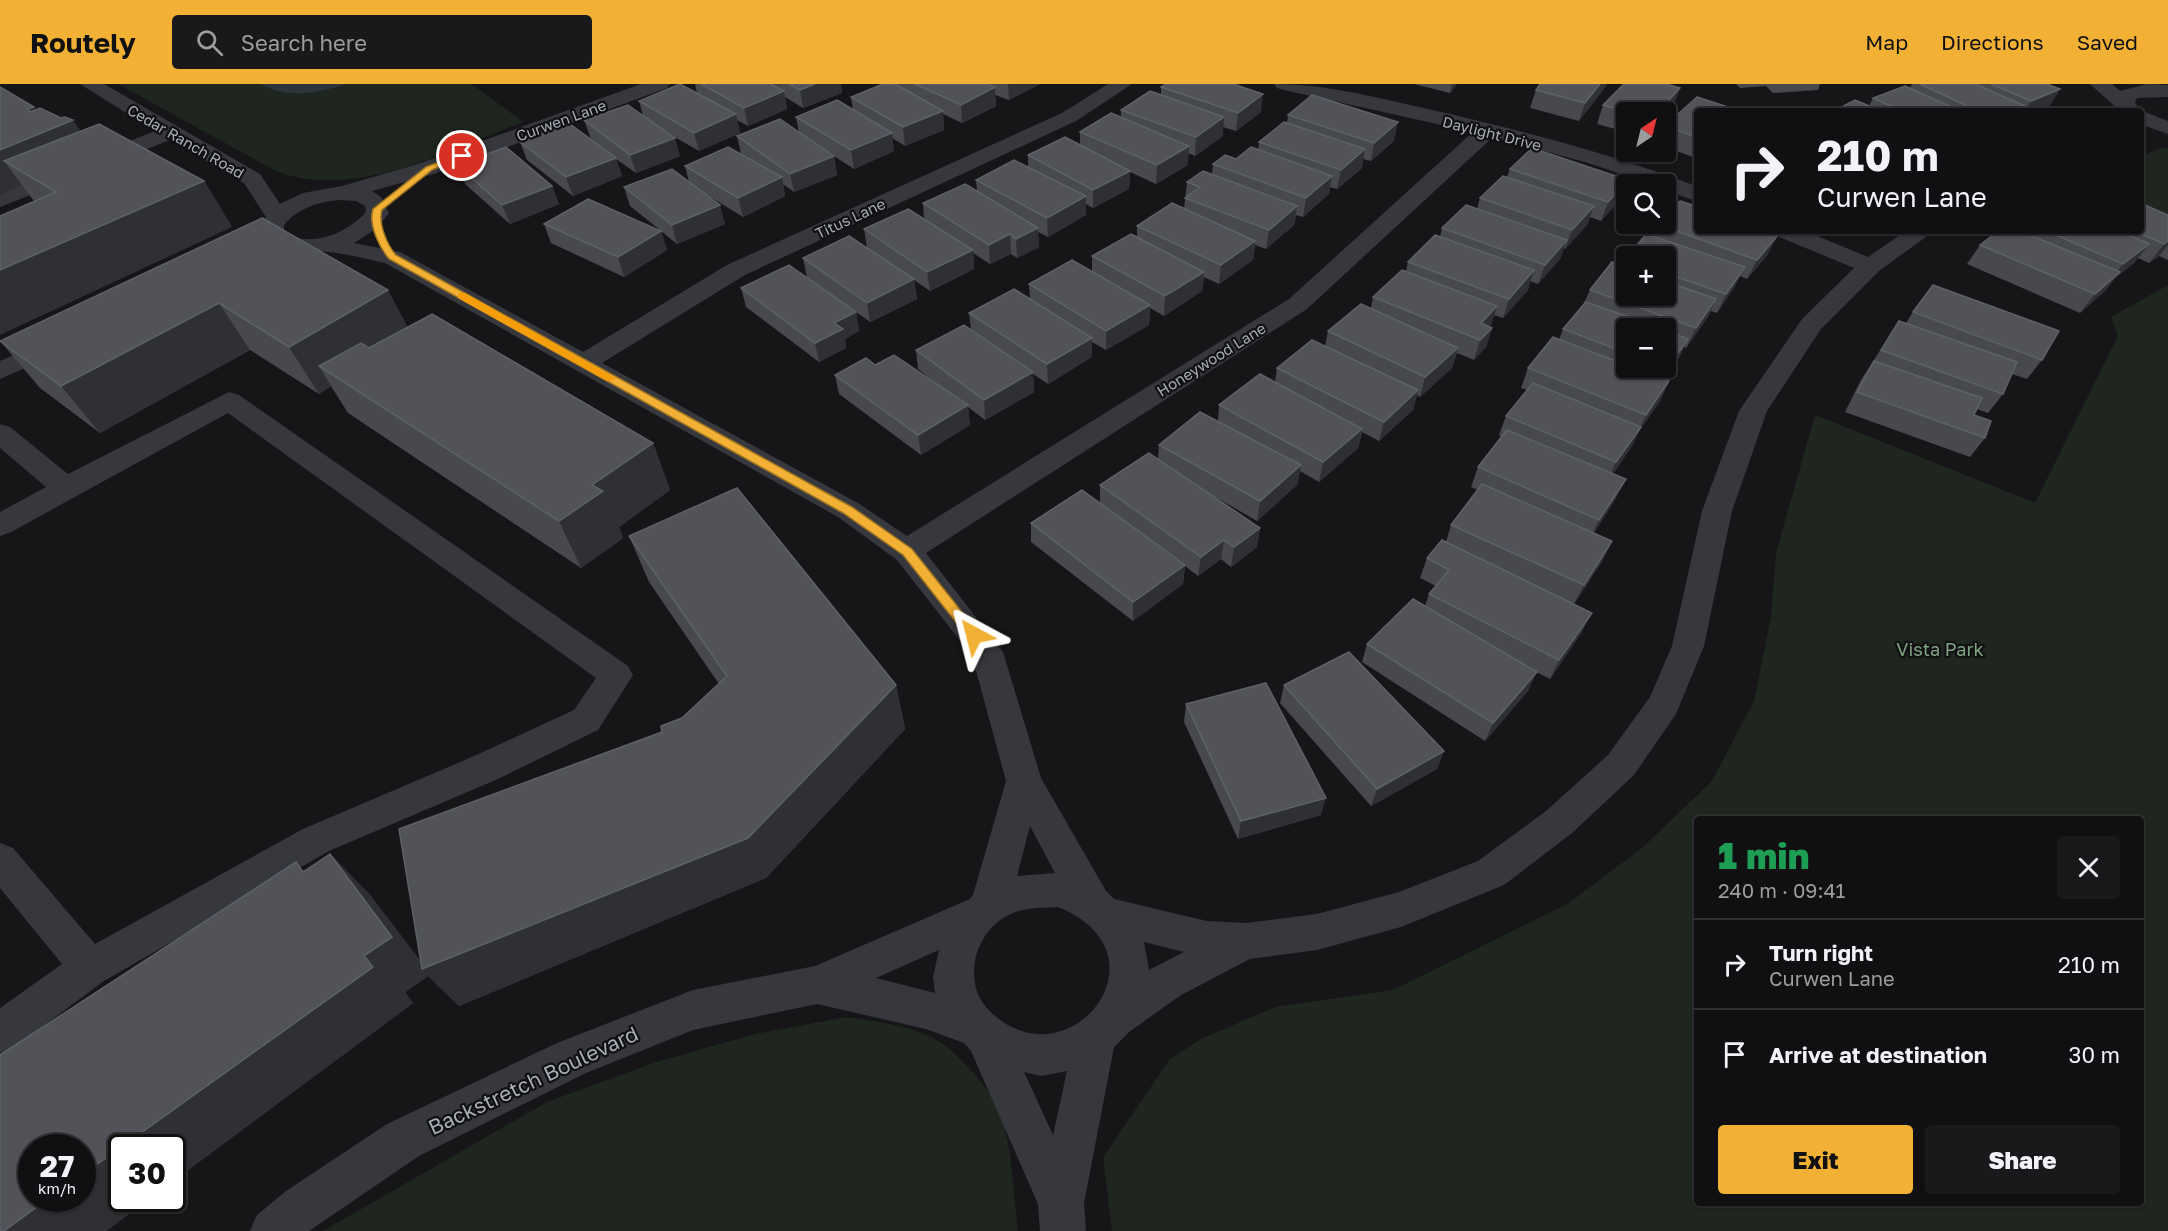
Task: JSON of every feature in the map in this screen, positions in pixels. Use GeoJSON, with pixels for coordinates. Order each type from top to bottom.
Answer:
{"type":"FeatureCollection","features":[{"type":"Feature","properties":{"kind":"street","name":"Cedar Ranch Road"},"geometry":{"type":"LineString","coordinates":[[90,84],[252,179],[368,197],[376,213]]}},
{"type":"Feature","properties":{"kind":"street","name":"Curwen Lane"},"geometry":{"type":"LineString","coordinates":[[275,221],[303,201],[429,168],[660,84]]}},
{"type":"Feature","properties":{"kind":"street","name":"Titus Lane"},"geometry":{"type":"LineString","coordinates":[[583,363],[736,270],[1069,117],[1122,84]]}},
{"type":"Feature","properties":{"kind":"street","name":"Daylight Drive"},"geometry":{"type":"LineString","coordinates":[[1284,84],[1488,130],[1660,179],[1694,193]]}},
{"type":"Feature","properties":{"kind":"street"},"geometry":{"type":"LineString","coordinates":[[2100,84],[2129,108]]}},
{"type":"Feature","properties":{"kind":"street"},"geometry":{"type":"LineString","coordinates":[[2139,84],[2168,91]]}},
{"type":"Feature","properties":{"kind":"street"},"geometry":{"type":"LineString","coordinates":[[2131,108],[2128,94],[2136,91],[2168,91]]}},
{"type":"Feature","properties":{"kind":"street"},"geometry":{"type":"LineString","coordinates":[[2144,117],[2168,130]]}},
{"type":"Feature","properties":{"kind":"street","name":"Honeywood Lane"},"geometry":{"type":"LineString","coordinates":[[907,551],[1298,304],[1488,130]]}},
{"type":"Feature","properties":{"kind":"street"},"geometry":{"type":"LineString","coordinates":[[2144,134],[2168,130]]}},
{"type":"Feature","properties":{"kind":"street"},"geometry":{"type":"LineString","coordinates":[[0,200],[171,132]]}},
{"type":"Feature","properties":{"kind":"street","name":"Curwen Lane"},"geometry":{"type":"LineString","coordinates":[[318,245],[351,236],[429,168]]}},
{"type":"Feature","properties":{"kind":"street","name":"Cedar Ranch Road"},"geometry":{"type":"LineString","coordinates":[[252,179],[275,221],[273,236],[288,244],[318,245]]}},
{"type":"Feature","properties":{"kind":"street"},"geometry":{"type":"LineString","coordinates":[[376,213],[386,249],[392,257]]}},
{"type":"Feature","properties":{"kind":"street"},"geometry":{"type":"LineString","coordinates":[[275,221],[257,248],[318,245],[392,257],[848,510],[907,551],[987,652],[1023,781],[1100,909],[1118,929],[1130,964],[1126,992],[1105,1027],[1062,1217]]}},
{"type":"Feature","properties":{"kind":"street"},"geometry":{"type":"LineString","coordinates":[[1792,234],[1870,266]]}},
{"type":"Feature","properties":{"kind":"street"},"geometry":{"type":"LineString","coordinates":[[1062,1217],[980,1032],[964,1012],[956,995],[953,977],[960,942],[986,909],[1006,896],[1042,888],[1059,890],[1100,909],[1207,939],[1245,941],[1317,932],[1370,918],[1401,909],[1491,873],[1559,822],[1621,765],[1664,704],[1688,646],[1717,511],[1753,411],[1811,324],[1870,266],[1918,234]]}},
{"type":"Feature","properties":{"kind":"street"},"geometry":{"type":"LineString","coordinates":[[0,370],[85,330]]}},
{"type":"Feature","properties":{"kind":"street"},"geometry":{"type":"LineString","coordinates":[[0,525],[229,401],[616,675],[586,720],[485,768],[316,840],[90,968],[0,1033]]}},
{"type":"Feature","properties":{"kind":"street"},"geometry":{"type":"LineString","coordinates":[[0,433],[66,488]]}},
{"type":"Feature","properties":{"kind":"street"},"geometry":{"type":"LineString","coordinates":[[986,909],[1023,781]]}},
{"type":"Feature","properties":{"kind":"street"},"geometry":{"type":"LineString","coordinates":[[0,860],[90,968]]}},
{"type":"Feature","properties":{"kind":"street","name":"Backstretch Boulevard"},"geometry":{"type":"LineString","coordinates":[[273,1231],[302,1207],[404,1140],[572,1058],[693,1010],[777,991],[817,985],[986,909]]}},
{"type":"Feature","properties":{"kind":"street"},"geometry":{"type":"LineString","coordinates":[[980,1032],[1003,1047],[1041,1055],[1061,1053],[1105,1027],[1167,981],[1245,941]]}},
{"type":"Feature","properties":{"kind":"street","name":"Backstretch Boulevard"},"geometry":{"type":"LineString","coordinates":[[817,985],[926,1009],[980,1032]]}},
{"type":"Feature","properties":{"kind":"green space"},"geometry":{"type":"Polygon","coordinates":[[[118,84],[472,84],[523,122],[400,169],[367,177],[335,180],[304,179],[274,170],[118,84]]]}},
{"type":"Feature","properties":{"kind":"green space"},"geometry":{"type":"Polygon","coordinates":[[[2161,148],[2168,148],[2168,226],[2144,215],[2144,155],[2161,148]]]}},
{"type":"Feature","properties":{"kind":"green space","name":"Vista Park"},"geometry":{"type":"Polygon","coordinates":[[[2168,285],[2168,1231],[1112,1231],[1103,1158],[1169,1060],[1201,1039],[1275,1007],[1393,990],[1569,903],[1642,848],[1712,781],[1754,701],[1771,617],[1776,553],[1815,415],[2035,503],[2118,336],[2111,317],[2168,285]]]}},
{"type":"Feature","properties":{"kind":"green space"},"geometry":{"type":"Polygon","coordinates":[[[847,1017],[895,1025],[929,1036],[955,1054],[981,1082],[998,1108],[1007,1137],[1018,1231],[323,1231],[547,1102],[656,1062],[755,1034],[847,1017]]]}},
{"type":"Feature","properties":{"kind":"shaded area"},"geometry":{"type":"Polygon","coordinates":[[[261,84],[346,84],[314,92],[292,93],[281,92],[261,84]]]}},
{"type":"Feature","properties":{"kind":"building"},"geometry":{"type":"Polygon","coordinates":[[[680,84],[736,114],[694,133],[639,101],[680,84]]]}},
{"type":"Feature","properties":{"kind":"building"},"geometry":{"type":"Polygon","coordinates":[[[701,84],[770,84],[784,91],[744,108],[701,84]]]}},
{"type":"Feature","properties":{"kind":"building"},"geometry":{"type":"Polygon","coordinates":[[[789,84],[815,84],[800,90],[789,84]]]}},
{"type":"Feature","properties":{"kind":"building"},"geometry":{"type":"Polygon","coordinates":[[[883,84],[895,84],[943,111],[903,127],[851,97],[883,84]]]}},
{"type":"Feature","properties":{"kind":"building"},"geometry":{"type":"Polygon","coordinates":[[[915,84],[987,84],[995,87],[961,105],[915,84]]]}},
{"type":"Feature","properties":{"kind":"building"},"geometry":{"type":"Polygon","coordinates":[[[1166,84],[1233,84],[1263,94],[1238,113],[1161,87],[1166,84]]]}},
{"type":"Feature","properties":{"kind":"building"},"geometry":{"type":"Polygon","coordinates":[[[1540,84],[1600,84],[1585,103],[1536,90],[1540,84]]]}},
{"type":"Feature","properties":{"kind":"building"},"geometry":{"type":"Polygon","coordinates":[[[1624,84],[1666,84],[1680,88],[1667,102],[1616,102],[1616,109],[1603,105],[1624,84]]]}},
{"type":"Feature","properties":{"kind":"building"},"geometry":{"type":"Polygon","coordinates":[[[1920,84],[1975,84],[2025,106],[2020,108],[1972,108],[1920,84]]]}},
{"type":"Feature","properties":{"kind":"building"},"geometry":{"type":"Polygon","coordinates":[[[1991,84],[2047,84],[2060,89],[2031,101],[1991,84]]]}},
{"type":"Feature","properties":{"kind":"building"},"geometry":{"type":"Polygon","coordinates":[[[1905,86],[1953,108],[1895,108],[1873,98],[1905,86]]]}},
{"type":"Feature","properties":{"kind":"building"},"geometry":{"type":"Polygon","coordinates":[[[0,87],[34,107],[27,109],[31,112],[40,108],[61,118],[73,120],[0,150],[0,87]]]}},
{"type":"Feature","properties":{"kind":"building"},"geometry":{"type":"Polygon","coordinates":[[[1150,91],[1224,117],[1196,137],[1121,110],[1150,91]]]}},
{"type":"Feature","properties":{"kind":"building"},"geometry":{"type":"Polygon","coordinates":[[[1312,95],[1398,122],[1374,143],[1288,115],[1312,95]]]}},
{"type":"Feature","properties":{"kind":"building"},"geometry":{"type":"Polygon","coordinates":[[[1697,97],[1731,108],[1694,108],[1694,136],[1676,130],[1676,116],[1697,97]]]}},
{"type":"Feature","properties":{"kind":"building"},"geometry":{"type":"Polygon","coordinates":[[[837,100],[892,133],[851,150],[796,117],[837,100]]]}},
{"type":"Feature","properties":{"kind":"building"},"geometry":{"type":"Polygon","coordinates":[[[1855,100],[1874,108],[1840,108],[1855,100]]]}},
{"type":"Feature","properties":{"kind":"building"},"geometry":{"type":"Polygon","coordinates":[[[628,105],[675,138],[630,155],[584,120],[628,105]]]}},
{"type":"Feature","properties":{"kind":"building"},"geometry":{"type":"Polygon","coordinates":[[[1111,113],[1189,146],[1157,165],[1080,132],[1111,113]]]}},
{"type":"Feature","properties":{"kind":"building"},"geometry":{"type":"Polygon","coordinates":[[[780,119],[834,156],[790,174],[737,136],[780,119]]]}},
{"type":"Feature","properties":{"kind":"building"},"geometry":{"type":"Polygon","coordinates":[[[1284,122],[1365,149],[1341,170],[1259,142],[1284,122]]]}},
{"type":"Feature","properties":{"kind":"building"},"geometry":{"type":"Polygon","coordinates":[[[99,124],[204,181],[0,270],[0,216],[56,192],[4,161],[99,124]]]}},
{"type":"Feature","properties":{"kind":"building"},"geometry":{"type":"Polygon","coordinates":[[[570,124],[616,158],[566,177],[520,142],[570,124]]]}},
{"type":"Feature","properties":{"kind":"building"},"geometry":{"type":"Polygon","coordinates":[[[1065,137],[1130,171],[1093,190],[1028,155],[1065,137]]]}},
{"type":"Feature","properties":{"kind":"building"},"geometry":{"type":"Polygon","coordinates":[[[506,147],[552,186],[502,205],[457,165],[506,147]]]}},
{"type":"Feature","properties":{"kind":"building"},"geometry":{"type":"Polygon","coordinates":[[[728,147],[782,177],[738,198],[685,166],[728,147]]]}},
{"type":"Feature","properties":{"kind":"building"},"geometry":{"type":"Polygon","coordinates":[[[1251,147],[1332,176],[1306,198],[1213,164],[1225,155],[1236,159],[1251,147]]]}},
{"type":"Feature","properties":{"kind":"building"},"geometry":{"type":"Polygon","coordinates":[[[1532,148],[1616,176],[1616,193],[1608,202],[1510,169],[1532,148]]]}},
{"type":"Feature","properties":{"kind":"building"},"geometry":{"type":"Polygon","coordinates":[[[1014,160],[1086,196],[1047,218],[976,180],[1014,160]]]}},
{"type":"Feature","properties":{"kind":"building"},"geometry":{"type":"Polygon","coordinates":[[[672,169],[720,205],[672,225],[624,187],[672,169]]]}},
{"type":"Feature","properties":{"kind":"building"},"geometry":{"type":"Polygon","coordinates":[[[1203,171],[1297,206],[1269,230],[1185,198],[1200,187],[1187,182],[1203,171]]]}},
{"type":"Feature","properties":{"kind":"building"},"geometry":{"type":"Polygon","coordinates":[[[1503,176],[1594,206],[1572,230],[1480,198],[1503,176]]]}},
{"type":"Feature","properties":{"kind":"building"},"geometry":{"type":"Polygon","coordinates":[[[965,184],[1038,228],[1016,239],[1010,234],[989,245],[923,203],[965,184]]]}},
{"type":"Feature","properties":{"kind":"building"},"geometry":{"type":"Polygon","coordinates":[[[588,199],[661,231],[618,257],[544,224],[588,199]]]}},
{"type":"Feature","properties":{"kind":"building"},"geometry":{"type":"Polygon","coordinates":[[[1680,201],[1694,205],[1694,234],[1778,235],[1757,260],[1676,231],[1676,205],[1680,201]]]}},
{"type":"Feature","properties":{"kind":"building"},"geometry":{"type":"Polygon","coordinates":[[[1172,203],[1255,241],[1221,265],[1137,226],[1172,203]]]}},
{"type":"Feature","properties":{"kind":"building"},"geometry":{"type":"Polygon","coordinates":[[[1466,205],[1567,240],[1545,265],[1442,228],[1466,205]]]}},
{"type":"Feature","properties":{"kind":"building"},"geometry":{"type":"Polygon","coordinates":[[[2144,205],[2168,215],[2168,241],[2164,244],[2142,234],[2144,234],[2144,205]]]}},
{"type":"Feature","properties":{"kind":"building"},"geometry":{"type":"Polygon","coordinates":[[[908,209],[973,250],[927,272],[864,229],[908,209]]]}},
{"type":"Feature","properties":{"kind":"building"},"geometry":{"type":"Polygon","coordinates":[[[262,218],[388,290],[289,347],[219,303],[61,386],[0,341],[262,218]]]}},
{"type":"Feature","properties":{"kind":"building"},"geometry":{"type":"Polygon","coordinates":[[[1131,234],[1204,272],[1165,296],[1092,256],[1131,234]]]}},
{"type":"Feature","properties":{"kind":"building"},"geometry":{"type":"Polygon","coordinates":[[[1646,234],[1745,267],[1726,294],[1676,277],[1676,246],[1636,246],[1646,234]]]}},
{"type":"Feature","properties":{"kind":"building"},"geometry":{"type":"Polygon","coordinates":[[[1994,234],[2027,234],[2120,272],[2095,294],[1980,245],[1994,234]]]}},
{"type":"Feature","properties":{"kind":"building"},"geometry":{"type":"Polygon","coordinates":[[[2053,234],[2126,234],[2149,244],[2123,264],[2053,234]]]}},
{"type":"Feature","properties":{"kind":"building"},"geometry":{"type":"Polygon","coordinates":[[[1435,235],[1534,270],[1509,299],[1408,262],[1435,235]]]}},
{"type":"Feature","properties":{"kind":"building"},"geometry":{"type":"Polygon","coordinates":[[[849,236],[914,279],[867,303],[803,258],[849,236]]]}},
{"type":"Feature","properties":{"kind":"building"},"geometry":{"type":"Polygon","coordinates":[[[1072,260],[1150,305],[1106,331],[1029,284],[1072,260]]]}},
{"type":"Feature","properties":{"kind":"building"},"geometry":{"type":"Polygon","coordinates":[[[1612,262],[1616,263],[1616,299],[1590,290],[1612,262]]]}},
{"type":"Feature","properties":{"kind":"building"},"geometry":{"type":"Polygon","coordinates":[[[789,265],[856,312],[834,323],[843,329],[815,343],[741,288],[789,265]]]}},
{"type":"Feature","properties":{"kind":"building"},"geometry":{"type":"Polygon","coordinates":[[[1402,270],[1497,306],[1481,323],[1492,328],[1480,340],[1373,297],[1402,270]]]}},
{"type":"Feature","properties":{"kind":"building"},"geometry":{"type":"Polygon","coordinates":[[[1676,285],[1716,299],[1696,328],[1676,321],[1676,318],[1668,318],[1635,306],[1676,306],[1676,285]]]}},
{"type":"Feature","properties":{"kind":"building"},"geometry":{"type":"Polygon","coordinates":[[[1933,285],[2059,331],[2042,360],[1913,312],[1933,285]]]}},
{"type":"Feature","properties":{"kind":"building"},"geometry":{"type":"Polygon","coordinates":[[[1014,289],[1092,338],[1047,364],[969,313],[1014,289]]]}},
{"type":"Feature","properties":{"kind":"building"},"geometry":{"type":"Polygon","coordinates":[[[1586,302],[1632,318],[1616,318],[1616,349],[1563,329],[1586,302]]]}},
{"type":"Feature","properties":{"kind":"building"},"geometry":{"type":"Polygon","coordinates":[[[1361,304],[1458,348],[1425,377],[1328,331],[1361,304]]]}},
{"type":"Feature","properties":{"kind":"building"},"geometry":{"type":"Polygon","coordinates":[[[432,314],[653,443],[592,485],[603,491],[559,521],[319,366],[361,343],[369,348],[432,314]]]}},
{"type":"Feature","properties":{"kind":"building"},"geometry":{"type":"Polygon","coordinates":[[[1899,321],[2017,362],[2003,394],[1881,350],[1899,321]]]}},
{"type":"Feature","properties":{"kind":"building"},"geometry":{"type":"Polygon","coordinates":[[[964,325],[1033,372],[984,400],[916,350],[964,325]]]}},
{"type":"Feature","properties":{"kind":"building"},"geometry":{"type":"Polygon","coordinates":[[[1676,334],[1688,339],[1676,356],[1676,334]]]}},
{"type":"Feature","properties":{"kind":"building"},"geometry":{"type":"Polygon","coordinates":[[[1553,337],[1616,361],[1616,378],[1660,378],[1669,381],[1646,415],[1528,368],[1553,337]]]}},
{"type":"Feature","properties":{"kind":"building"},"geometry":{"type":"Polygon","coordinates":[[[1312,340],[1418,390],[1384,422],[1277,368],[1312,340]]]}},
{"type":"Feature","properties":{"kind":"building"},"geometry":{"type":"Polygon","coordinates":[[[894,355],[968,405],[918,435],[835,375],[866,358],[875,365],[894,355]]]}},
{"type":"Feature","properties":{"kind":"building"},"geometry":{"type":"Polygon","coordinates":[[[1874,361],[1982,398],[1974,415],[1991,421],[1985,438],[1857,392],[1874,361]]]}},
{"type":"Feature","properties":{"kind":"building"},"geometry":{"type":"Polygon","coordinates":[[[1260,374],[1362,429],[1323,462],[1219,405],[1260,374]]]}},
{"type":"Feature","properties":{"kind":"building"},"geometry":{"type":"Polygon","coordinates":[[[1533,383],[1641,427],[1616,462],[1506,416],[1533,383]]]}},
{"type":"Feature","properties":{"kind":"building"},"geometry":{"type":"Polygon","coordinates":[[[1200,412],[1301,465],[1260,501],[1159,445],[1200,412]]]}},
{"type":"Feature","properties":{"kind":"building"},"geometry":{"type":"Polygon","coordinates":[[[1507,430],[1626,479],[1599,520],[1478,467],[1507,430]]]}},
{"type":"Feature","properties":{"kind":"building"},"geometry":{"type":"Polygon","coordinates":[[[1149,453],[1260,528],[1234,547],[1224,540],[1201,557],[1100,485],[1149,453]]]}},
{"type":"Feature","properties":{"kind":"building"},"geometry":{"type":"Polygon","coordinates":[[[1482,484],[1612,541],[1584,585],[1451,525],[1482,484]]]}},
{"type":"Feature","properties":{"kind":"building"},"geometry":{"type":"Polygon","coordinates":[[[737,488],[896,685],[748,838],[422,969],[399,829],[662,732],[661,726],[682,718],[727,676],[629,536],[737,488]]]}},
{"type":"Feature","properties":{"kind":"building"},"geometry":{"type":"Polygon","coordinates":[[[1082,490],[1185,565],[1133,602],[1031,523],[1082,490]]]}},
{"type":"Feature","properties":{"kind":"building"},"geometry":{"type":"Polygon","coordinates":[[[1442,540],[1592,613],[1559,660],[1429,594],[1449,570],[1427,558],[1442,540]]]}},
{"type":"Feature","properties":{"kind":"building"},"geometry":{"type":"Polygon","coordinates":[[[1413,599],[1537,672],[1493,723],[1367,644],[1413,599]]]}},
{"type":"Feature","properties":{"kind":"building"},"geometry":{"type":"Polygon","coordinates":[[[1349,652],[1444,751],[1377,789],[1284,685],[1349,652]]]}},
{"type":"Feature","properties":{"kind":"building"},"geometry":{"type":"Polygon","coordinates":[[[1266,683],[1326,798],[1241,821],[1186,704],[1266,683]]]}},
{"type":"Feature","properties":{"kind":"building"},"geometry":{"type":"Polygon","coordinates":[[[330,854],[392,937],[364,956],[373,967],[139,1134],[108,1134],[108,1156],[96,1165],[96,1134],[18,1134],[18,1212],[30,1212],[4,1231],[0,1231],[0,1055],[296,862],[303,872],[330,854]]]}},
{"type":"Feature","properties":{"kind":"slow traffic"},"geometry":{"type":"LineString","coordinates":[[462,296],[611,379]]}},
{"type":"Feature","properties":{"kind":"route"},"geometry":{"type":"LineString","coordinates":[[462,156],[429,168],[378,209],[375,217],[386,249],[392,257],[848,510],[908,552],[974,635]]}}]}
